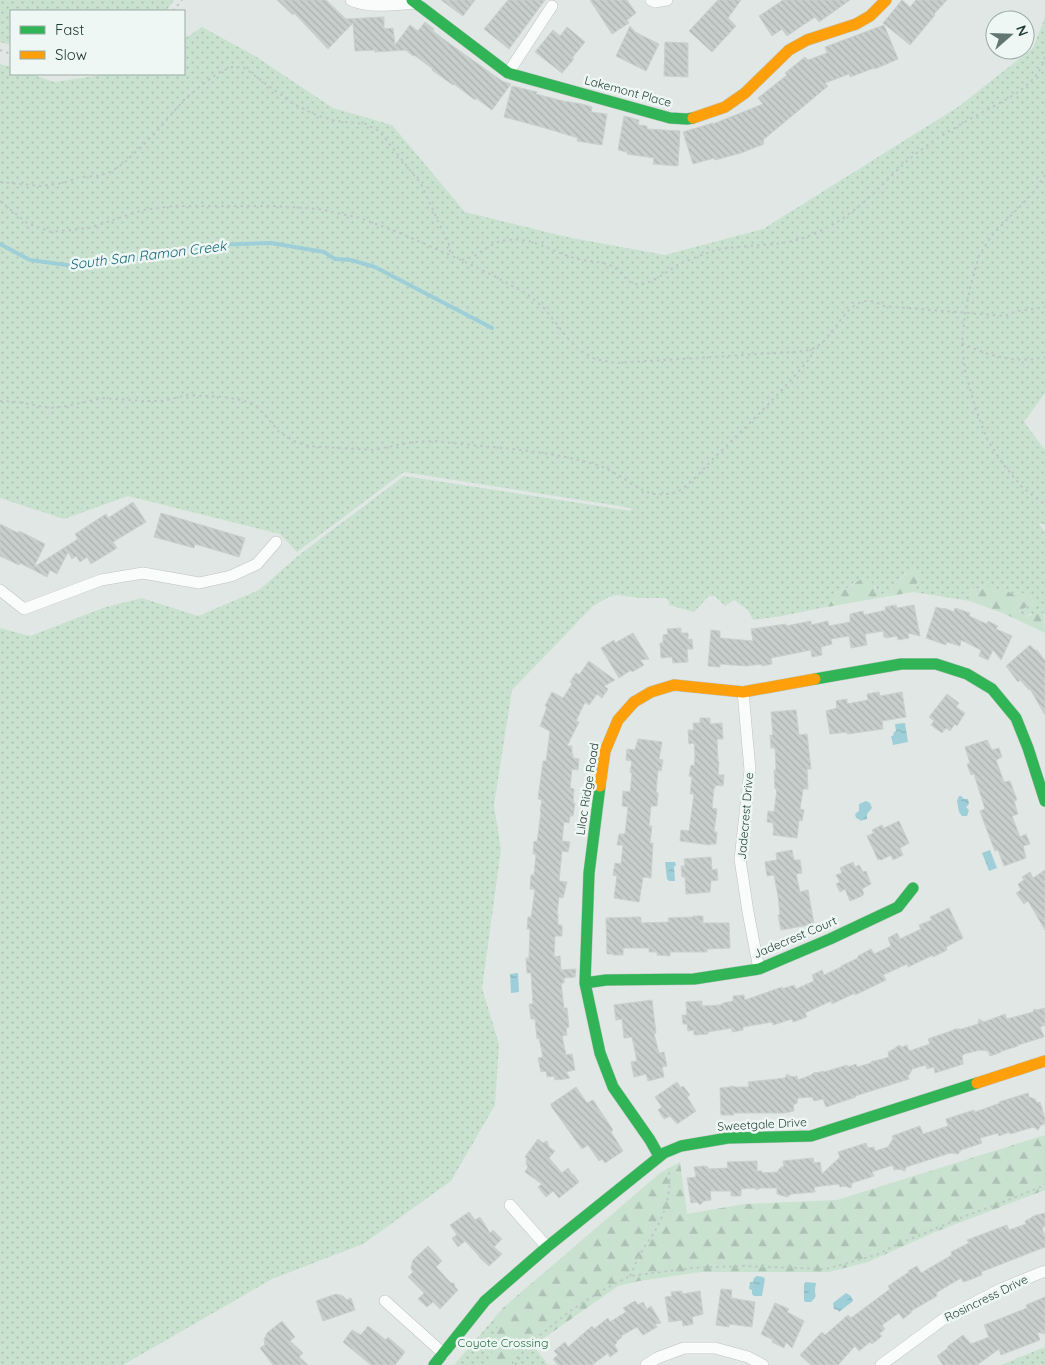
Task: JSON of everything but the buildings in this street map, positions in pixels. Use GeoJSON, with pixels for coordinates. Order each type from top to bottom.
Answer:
{"type":"FeatureCollection","features":[{"type":"Feature","properties":{"kind":"street","name":"Lakemont Place"},"geometry":{"type":"LineString","coordinates":[[352,0],[375,5],[416,1],[508,73],[670,118],[687,119],[725,107],[745,93],[789,50],[807,40],[856,24],[870,16],[886,0]]}},
{"type":"Feature","properties":{"kind":"street"},"geometry":{"type":"LineString","coordinates":[[651,0],[655,2],[667,0]]}},
{"type":"Feature","properties":{"kind":"street"},"geometry":{"type":"LineString","coordinates":[[508,73],[552,6]]}},
{"type":"Feature","properties":{"kind":"street"},"geometry":{"type":"LineString","coordinates":[[0,590],[24,609],[101,580],[143,573],[199,583],[231,576],[257,564],[276,542]]}},
{"type":"Feature","properties":{"kind":"street","name":"Lilac Ridge Road"},"geometry":{"type":"LineString","coordinates":[[662,1155],[613,1087],[600,1054],[585,983],[588,873],[605,751],[618,720],[634,702],[651,692],[674,685],[744,692],[901,664],[936,664],[967,674],[992,689],[1016,718],[1045,801]]}},
{"type":"Feature","properties":{"kind":"street","name":"Jadecrest Drive"},"geometry":{"type":"LineString","coordinates":[[744,692],[750,770],[740,859],[759,969]]}},
{"type":"Feature","properties":{"kind":"street","name":"Jadecrest Court"},"geometry":{"type":"LineString","coordinates":[[585,983],[606,980],[694,979],[759,969],[830,939],[898,906],[913,888]]}},
{"type":"Feature","properties":{"kind":"street","name":"Sweetgale Drive"},"geometry":{"type":"LineString","coordinates":[[434,1365],[485,1302],[547,1247],[662,1155],[681,1146],[728,1138],[811,1136],[1045,1061]]}},
{"type":"Feature","properties":{"kind":"street"},"geometry":{"type":"LineString","coordinates":[[510,1205],[547,1247]]}},
{"type":"Feature","properties":{"kind":"street","name":"Rosincress Drive"},"geometry":{"type":"LineString","coordinates":[[881,1365],[945,1318],[1003,1288],[1045,1271]]}},
{"type":"Feature","properties":{"kind":"street"},"geometry":{"type":"LineString","coordinates":[[385,1301],[444,1354]]}},
{"type":"Feature","properties":{"kind":"street"},"geometry":{"type":"LineString","coordinates":[[646,1365],[657,1358],[684,1348],[715,1348],[748,1357],[763,1365]]}},
{"type":"Feature","properties":{"kind":"path"},"geometry":{"type":"LineString","coordinates":[[174,10],[182,0]]}},
{"type":"Feature","properties":{"kind":"path"},"geometry":{"type":"LineString","coordinates":[[462,260],[472,257],[500,241],[526,240],[578,259],[614,267],[626,280],[634,284],[644,284],[679,265],[710,252],[735,246],[787,242],[807,238],[832,226],[856,210],[929,143],[1024,88],[1036,76],[1045,56]]}},
{"type":"Feature","properties":{"kind":"path"},"geometry":{"type":"LineString","coordinates":[[0,182],[41,186],[63,183],[80,177],[98,176],[110,172],[124,163],[157,132],[184,100],[204,84],[218,73],[232,67],[243,67],[292,103],[316,115],[335,121],[366,124],[379,131],[421,184],[449,245],[451,256]]}},
{"type":"Feature","properties":{"kind":"path"},"geometry":{"type":"LineString","coordinates":[[1045,175],[1033,193],[992,235],[979,256],[965,313],[962,343],[965,370],[975,407],[987,439],[1003,464],[1022,487],[1045,506]]}},
{"type":"Feature","properties":{"kind":"path"},"geometry":{"type":"LineString","coordinates":[[0,201],[27,223],[51,232],[89,228],[143,210],[173,206],[276,206],[319,209],[360,218],[462,260],[527,294],[544,308],[569,340],[581,351],[595,359],[616,362],[776,353],[811,349],[821,344],[849,311],[859,303],[869,301],[884,306],[1004,316],[1019,311],[1045,307]]}},
{"type":"Feature","properties":{"kind":"path"},"geometry":{"type":"LineString","coordinates":[[962,343],[1001,358],[1020,360],[1045,357]]}},
{"type":"Feature","properties":{"kind":"path"},"geometry":{"type":"LineString","coordinates":[[0,401],[18,402],[50,408],[103,398],[162,401],[187,395],[225,397],[242,400],[256,406],[279,432],[308,446],[373,450],[413,442],[435,441],[570,457],[602,466],[645,491],[654,494],[665,494],[676,492],[689,483],[757,416],[811,357],[811,349]]}},
{"type":"Feature","properties":{"kind":"path"},"geometry":{"type":"LineString","coordinates":[[630,1276],[642,1250],[655,1231],[668,1198],[669,1174],[662,1155]]}},
{"type":"Feature","properties":{"kind":"path"},"geometry":{"type":"LineString","coordinates":[[515,1365],[534,1340],[570,1311],[601,1291],[630,1276],[693,1268],[743,1266],[826,1269],[876,1254],[1045,1185]]}},
{"type":"Feature","properties":{"kind":"green space"},"geometry":{"type":"Polygon","coordinates":[[[0,0],[174,0],[167,10],[10,10],[10,45],[0,42],[0,0]]]}},
{"type":"Feature","properties":{"kind":"green space"},"geometry":{"type":"Polygon","coordinates":[[[1045,17],[1045,393],[1024,422],[1045,450],[1045,525],[1039,523],[1045,532],[1045,614],[1030,614],[1025,618],[1019,612],[1035,599],[1020,592],[1013,594],[1007,591],[1000,593],[984,587],[971,591],[970,601],[913,592],[916,584],[906,573],[891,586],[891,593],[878,596],[875,586],[855,582],[846,589],[834,593],[821,608],[753,620],[748,610],[734,600],[725,606],[715,596],[709,596],[694,612],[669,605],[666,598],[640,598],[617,595],[609,597],[593,606],[512,690],[494,805],[501,850],[482,988],[499,1044],[495,1105],[451,1181],[363,1244],[272,1279],[123,1365],[0,1365],[0,628],[30,636],[106,607],[142,598],[198,616],[259,590],[299,555],[404,476],[631,511],[631,508],[404,472],[297,552],[280,534],[128,496],[64,519],[0,498],[0,64],[10,67],[10,75],[34,75],[54,82],[102,75],[185,75],[185,38],[202,27],[255,56],[333,108],[392,125],[465,212],[567,237],[665,255],[763,229],[958,107],[1018,60],[1035,60],[1035,43],[1045,17]]]}},
{"type":"Feature","properties":{"kind":"green space"},"geometry":{"type":"Polygon","coordinates":[[[913,570],[920,579],[913,592],[821,608],[834,593],[846,589],[863,578],[870,578],[879,596],[891,593],[891,586],[913,570]]]}},
{"type":"Feature","properties":{"kind":"green space"},"geometry":{"type":"Polygon","coordinates":[[[991,587],[998,592],[1007,591],[1013,594],[1020,592],[1035,599],[1036,605],[1027,606],[1019,612],[1025,618],[1037,612],[1044,613],[1045,633],[1005,614],[970,601],[971,591],[991,587]]]}},
{"type":"Feature","properties":{"kind":"green space"},"geometry":{"type":"Polygon","coordinates":[[[1045,1135],[1045,1190],[935,1232],[868,1262],[829,1272],[701,1272],[618,1286],[534,1345],[530,1340],[510,1365],[488,1365],[498,1323],[494,1318],[504,1307],[660,1173],[680,1162],[687,1214],[744,1204],[837,1200],[1045,1135]]]}},
{"type":"Feature","properties":{"kind":"green space","name":"Coyote Crossing"},"geometry":{"type":"Polygon","coordinates":[[[504,1307],[548,1365],[454,1365],[504,1307]]]}},
{"type":"Feature","properties":{"kind":"green space"},"geometry":{"type":"Polygon","coordinates":[[[1045,1347],[1045,1365],[1002,1365],[1003,1364],[1045,1347]]]}},
{"type":"Feature","properties":{"kind":"water"},"geometry":{"type":"Polygon","coordinates":[[[905,723],[908,742],[893,745],[891,736],[896,731],[895,724],[905,723]]]}},
{"type":"Feature","properties":{"kind":"water"},"geometry":{"type":"Polygon","coordinates":[[[959,796],[968,799],[969,804],[966,807],[969,810],[967,816],[962,816],[959,812],[957,801],[959,796]]]}},
{"type":"Feature","properties":{"kind":"water"},"geometry":{"type":"Polygon","coordinates":[[[866,801],[870,803],[872,808],[867,814],[867,819],[860,821],[856,818],[855,814],[859,811],[859,804],[866,801]]]}},
{"type":"Feature","properties":{"kind":"water"},"geometry":{"type":"Polygon","coordinates":[[[990,850],[997,868],[989,871],[982,853],[990,850]]]}},
{"type":"Feature","properties":{"kind":"water"},"geometry":{"type":"Polygon","coordinates":[[[665,862],[675,862],[675,881],[667,879],[665,862]]]}},
{"type":"Feature","properties":{"kind":"water"},"geometry":{"type":"Polygon","coordinates":[[[518,973],[519,992],[511,993],[510,974],[518,973]]]}},
{"type":"Feature","properties":{"kind":"water"},"geometry":{"type":"Polygon","coordinates":[[[757,1276],[765,1279],[762,1296],[754,1296],[752,1290],[749,1289],[750,1282],[753,1282],[757,1276]]]}},
{"type":"Feature","properties":{"kind":"water"},"geometry":{"type":"Polygon","coordinates":[[[806,1282],[816,1283],[816,1296],[811,1302],[805,1302],[804,1300],[804,1284],[806,1282]]]}},
{"type":"Feature","properties":{"kind":"water"},"geometry":{"type":"Polygon","coordinates":[[[846,1293],[851,1296],[853,1301],[839,1312],[834,1309],[833,1303],[846,1293]]]}},
{"type":"Feature","properties":{"kind":"waterway","name":"South San Ramon Creek"},"geometry":{"type":"LineString","coordinates":[[0,244],[30,260],[74,266],[138,259],[212,245],[271,243],[324,252],[335,259],[351,260],[375,267],[492,328]]}},
{"type":"Feature","properties":{"kind":"traffic: fast"},"geometry":{"type":"LineString","coordinates":[[412,0],[508,73],[670,118],[693,118]]}},
{"type":"Feature","properties":{"kind":"traffic: fast"},"geometry":{"type":"LineString","coordinates":[[815,679],[901,664],[936,664],[967,674],[992,689],[1016,718],[1045,801]]}},
{"type":"Feature","properties":{"kind":"traffic: fast"},"geometry":{"type":"LineString","coordinates":[[600,786],[589,873],[585,983],[600,1053],[613,1087],[659,1156]]}},
{"type":"Feature","properties":{"kind":"traffic: fast"},"geometry":{"type":"LineString","coordinates":[[585,983],[606,980],[694,979],[759,969],[830,939],[898,907],[913,888]]}},
{"type":"Feature","properties":{"kind":"traffic: fast"},"geometry":{"type":"LineString","coordinates":[[434,1365],[485,1301],[547,1247],[664,1153],[681,1146],[728,1138],[811,1136],[977,1083]]}},
{"type":"Feature","properties":{"kind":"traffic: slow"},"geometry":{"type":"LineString","coordinates":[[693,118],[725,107],[745,93],[789,50],[807,40],[856,24],[870,16],[886,0]]}},
{"type":"Feature","properties":{"kind":"traffic: slow"},"geometry":{"type":"LineString","coordinates":[[600,786],[605,751],[618,720],[634,702],[651,692],[674,685],[743,692],[815,679]]}},
{"type":"Feature","properties":{"kind":"traffic: slow"},"geometry":{"type":"LineString","coordinates":[[977,1083],[1045,1061]]}}]}
